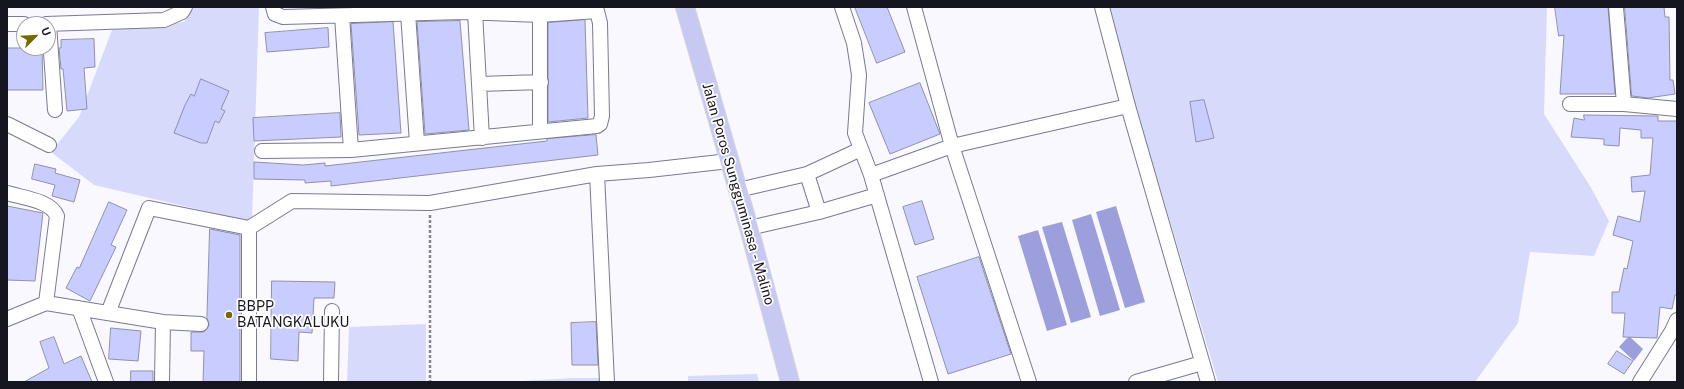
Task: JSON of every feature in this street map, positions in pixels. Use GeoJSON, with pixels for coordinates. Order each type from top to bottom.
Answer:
{"type":"FeatureCollection","features":[{"type":"Feature","properties":{"kind":"main road","name":"Jalan Poros Sungguminasa - Malino"},"geometry":{"type":"LineString","coordinates":[[685,7],[749,228],[790,382]]}},
{"type":"Feature","properties":{"kind":"street"},"geometry":{"type":"LineString","coordinates":[[56,24],[164,20],[182,12],[185,7]]}},
{"type":"Feature","properties":{"kind":"street"},"geometry":{"type":"LineString","coordinates":[[262,151],[351,150],[482,138],[540,130],[597,126],[600,124],[602,116],[599,13],[595,11],[540,16],[475,12],[279,17],[274,13],[272,7]]}},
{"type":"Feature","properties":{"kind":"street"},"geometry":{"type":"LineString","coordinates":[[842,7],[854,43],[859,75],[855,133],[871,175],[931,382]]}},
{"type":"Feature","properties":{"kind":"street"},"geometry":{"type":"LineString","coordinates":[[914,7],[952,146],[1029,382]]}},
{"type":"Feature","properties":{"kind":"street"},"geometry":{"type":"LineString","coordinates":[[1102,7],[1128,106],[1208,382]]}},
{"type":"Feature","properties":{"kind":"street"},"geometry":{"type":"LineString","coordinates":[[1616,7],[1624,104]]}},
{"type":"Feature","properties":{"kind":"street"},"geometry":{"type":"LineString","coordinates":[[475,12],[482,138]]}},
{"type":"Feature","properties":{"kind":"street"},"geometry":{"type":"LineString","coordinates":[[408,13],[417,143]]}},
{"type":"Feature","properties":{"kind":"street"},"geometry":{"type":"LineString","coordinates":[[342,16],[351,150]]}},
{"type":"Feature","properties":{"kind":"street"},"geometry":{"type":"LineString","coordinates":[[540,16],[540,130]]}},
{"type":"Feature","properties":{"kind":"street"},"geometry":{"type":"LineString","coordinates":[[50,56],[54,110]]}},
{"type":"Feature","properties":{"kind":"street"},"geometry":{"type":"LineString","coordinates":[[479,84],[541,82]]}},
{"type":"Feature","properties":{"kind":"street"},"geometry":{"type":"LineString","coordinates":[[1570,104],[1624,104],[1677,109]]}},
{"type":"Feature","properties":{"kind":"street"},"geometry":{"type":"LineString","coordinates":[[871,175],[952,146],[1128,106]]}},
{"type":"Feature","properties":{"kind":"street"},"geometry":{"type":"LineString","coordinates":[[7,124],[49,145]]}},
{"type":"Feature","properties":{"kind":"street"},"geometry":{"type":"LineString","coordinates":[[738,190],[807,174],[861,149]]}},
{"type":"Feature","properties":{"kind":"street"},"geometry":{"type":"LineString","coordinates":[[108,313],[149,208],[249,228],[292,201],[430,202],[597,174],[729,161]]}},
{"type":"Feature","properties":{"kind":"street"},"geometry":{"type":"LineString","coordinates":[[597,174],[607,382]]}},
{"type":"Feature","properties":{"kind":"street"},"geometry":{"type":"LineString","coordinates":[[807,174],[819,212]]}},
{"type":"Feature","properties":{"kind":"street"},"geometry":{"type":"LineString","coordinates":[[7,193],[47,205],[54,209],[58,216],[46,303]]}},
{"type":"Feature","properties":{"kind":"street"},"geometry":{"type":"LineString","coordinates":[[749,228],[819,212],[877,195]]}},
{"type":"Feature","properties":{"kind":"street"},"geometry":{"type":"LineString","coordinates":[[249,228],[249,382]]}},
{"type":"Feature","properties":{"kind":"street"},"geometry":{"type":"LineString","coordinates":[[7,319],[46,303],[163,322],[201,324]]}},
{"type":"Feature","properties":{"kind":"street"},"geometry":{"type":"LineString","coordinates":[[79,308],[106,382]]}},
{"type":"Feature","properties":{"kind":"street"},"geometry":{"type":"LineString","coordinates":[[331,382],[332,311]]}},
{"type":"Feature","properties":{"kind":"street"},"geometry":{"type":"LineString","coordinates":[[1640,382],[1672,331],[1677,320]]}},
{"type":"Feature","properties":{"kind":"street"},"geometry":{"type":"LineString","coordinates":[[162,382],[163,322]]}},
{"type":"Feature","properties":{"kind":"street"},"geometry":{"type":"LineString","coordinates":[[1136,382],[1202,363]]}},
{"type":"Feature","properties":{"kind":"path"},"geometry":{"type":"LineString","coordinates":[[430,202],[430,382]]}},
{"type":"Feature","properties":{"kind":"shaded area"},"geometry":{"type":"Polygon","coordinates":[[[194,7],[259,7],[252,222],[94,185],[51,152],[79,117],[112,30],[184,22],[194,7]]]}},
{"type":"Feature","properties":{"kind":"shaded area"},"geometry":{"type":"Polygon","coordinates":[[[1106,7],[1547,7],[1544,114],[1590,186],[1609,221],[1594,256],[1530,252],[1518,323],[1475,382],[1218,382],[1106,7]]]}},
{"type":"Feature","properties":{"kind":"shaded area"},"geometry":{"type":"Polygon","coordinates":[[[426,324],[426,382],[347,382],[349,327],[426,324]]]}},
{"type":"Feature","properties":{"kind":"shaded area"},"geometry":{"type":"Polygon","coordinates":[[[757,374],[759,382],[688,382],[688,376],[757,374]]]}},
{"type":"Feature","properties":{"kind":"shaded area"},"geometry":{"type":"Polygon","coordinates":[[[573,378],[602,378],[603,382],[506,382],[573,378]]]}},
{"type":"Feature","properties":{"kind":"water"},"geometry":{"type":"Polygon","coordinates":[[[1116,206],[1145,302],[1125,308],[1096,212],[1116,206]]]}},
{"type":"Feature","properties":{"kind":"water"},"geometry":{"type":"Polygon","coordinates":[[[1091,214],[1120,310],[1100,316],[1072,220],[1091,214]]]}},
{"type":"Feature","properties":{"kind":"water"},"geometry":{"type":"Polygon","coordinates":[[[1062,222],[1091,317],[1071,323],[1042,227],[1062,222]]]}},
{"type":"Feature","properties":{"kind":"water"},"geometry":{"type":"Polygon","coordinates":[[[1038,230],[1067,325],[1047,331],[1018,236],[1038,230]]]}},
{"type":"Feature","properties":{"kind":"water"},"geometry":{"type":"Polygon","coordinates":[[[1629,336],[1643,349],[1634,361],[1619,347],[1629,336]]]}},
{"type":"Feature","properties":{"kind":"building"},"geometry":{"type":"Polygon","coordinates":[[[855,7],[887,7],[905,52],[877,63],[855,7]]]}},
{"type":"Feature","properties":{"kind":"building"},"geometry":{"type":"Polygon","coordinates":[[[1555,7],[1608,7],[1615,94],[1560,94],[1564,35],[1559,36],[1555,7]]]}},
{"type":"Feature","properties":{"kind":"building"},"geometry":{"type":"Polygon","coordinates":[[[1625,7],[1664,7],[1665,17],[1669,17],[1670,80],[1673,80],[1675,94],[1648,98],[1632,96],[1625,7]]]}},
{"type":"Feature","properties":{"kind":"building"},"geometry":{"type":"Polygon","coordinates":[[[585,20],[588,118],[548,122],[548,23],[585,20]]]}},
{"type":"Feature","properties":{"kind":"building"},"geometry":{"type":"Polygon","coordinates":[[[460,21],[469,130],[425,134],[417,22],[460,21]]]}},
{"type":"Feature","properties":{"kind":"building"},"geometry":{"type":"Polygon","coordinates":[[[393,22],[401,133],[359,135],[351,24],[393,22]]]}},
{"type":"Feature","properties":{"kind":"building"},"geometry":{"type":"Polygon","coordinates":[[[328,28],[329,47],[267,52],[265,33],[328,28]]]}},
{"type":"Feature","properties":{"kind":"building"},"geometry":{"type":"Polygon","coordinates":[[[94,39],[95,67],[84,68],[87,109],[67,111],[63,69],[61,69],[59,48],[61,48],[61,40],[94,39]]]}},
{"type":"Feature","properties":{"kind":"building"},"geometry":{"type":"Polygon","coordinates":[[[7,48],[16,48],[16,56],[42,56],[43,90],[7,90],[7,48]]]}},
{"type":"Feature","properties":{"kind":"building"},"geometry":{"type":"Polygon","coordinates":[[[201,79],[229,91],[221,109],[225,111],[219,123],[215,121],[207,143],[201,143],[174,133],[185,105],[191,94],[194,96],[201,79]]]}},
{"type":"Feature","properties":{"kind":"building"},"geometry":{"type":"Polygon","coordinates":[[[920,83],[940,134],[890,154],[869,103],[920,83]]]}},
{"type":"Feature","properties":{"kind":"building"},"geometry":{"type":"Polygon","coordinates":[[[1204,100],[1214,138],[1196,142],[1190,102],[1204,100]]]}},
{"type":"Feature","properties":{"kind":"building"},"geometry":{"type":"Polygon","coordinates":[[[340,113],[341,137],[254,141],[253,118],[340,113]]]}},
{"type":"Feature","properties":{"kind":"building"},"geometry":{"type":"Polygon","coordinates":[[[1584,115],[1658,116],[1658,121],[1677,121],[1677,295],[1675,295],[1672,309],[1660,307],[1657,338],[1623,337],[1625,313],[1612,313],[1612,292],[1619,292],[1624,268],[1627,269],[1633,241],[1613,235],[1618,216],[1640,222],[1645,191],[1632,192],[1631,177],[1650,175],[1653,138],[1641,138],[1641,130],[1620,128],[1619,146],[1604,145],[1604,139],[1571,137],[1574,118],[1584,120],[1584,115]]]}},
{"type":"Feature","properties":{"kind":"building"},"geometry":{"type":"Polygon","coordinates":[[[596,135],[598,155],[331,186],[331,181],[305,183],[305,180],[254,179],[254,162],[303,165],[325,163],[325,166],[547,141],[547,139],[596,135]]]}},
{"type":"Feature","properties":{"kind":"building"},"geometry":{"type":"Polygon","coordinates":[[[35,164],[56,169],[55,173],[80,180],[74,202],[52,196],[55,185],[32,179],[35,164]]]}},
{"type":"Feature","properties":{"kind":"building"},"geometry":{"type":"Polygon","coordinates":[[[922,201],[934,239],[915,245],[903,207],[922,201]]]}},
{"type":"Feature","properties":{"kind":"building"},"geometry":{"type":"Polygon","coordinates":[[[109,202],[127,210],[111,245],[116,247],[90,301],[66,288],[77,267],[79,268],[109,202]]]}},
{"type":"Feature","properties":{"kind":"building"},"geometry":{"type":"Polygon","coordinates":[[[7,206],[43,213],[35,281],[7,280],[7,206]]]}},
{"type":"Feature","properties":{"kind":"building"},"geometry":{"type":"Polygon","coordinates":[[[210,229],[240,235],[240,382],[203,382],[204,351],[191,351],[191,332],[204,332],[209,325],[207,318],[210,229]]]}},
{"type":"Feature","properties":{"kind":"building"},"geometry":{"type":"Polygon","coordinates":[[[979,257],[1011,354],[948,374],[917,277],[979,257]]]}},
{"type":"Feature","properties":{"kind":"building"},"geometry":{"type":"Polygon","coordinates":[[[272,281],[335,282],[334,298],[314,298],[312,333],[299,332],[298,361],[271,359],[272,281]]]}},
{"type":"Feature","properties":{"kind":"building"},"geometry":{"type":"Polygon","coordinates":[[[596,322],[598,365],[572,365],[571,323],[596,322]]]}},
{"type":"Feature","properties":{"kind":"building"},"geometry":{"type":"Polygon","coordinates":[[[111,328],[141,331],[138,361],[109,359],[111,328]]]}},
{"type":"Feature","properties":{"kind":"building"},"geometry":{"type":"Polygon","coordinates":[[[54,337],[64,364],[81,356],[92,382],[24,382],[49,368],[40,342],[54,337]]]}},
{"type":"Feature","properties":{"kind":"building"},"geometry":{"type":"Polygon","coordinates":[[[1617,351],[1633,361],[1624,374],[1608,364],[1617,351]]]}},
{"type":"Feature","properties":{"kind":"building"},"geometry":{"type":"Polygon","coordinates":[[[131,371],[153,371],[153,382],[131,382],[131,371]]]}},
{"type":"Feature","properties":{"kind":"place","name":"BBPP BATANGKALUKU"},"geometry":{"type":"Point","coordinates":[229,315]}}]}
